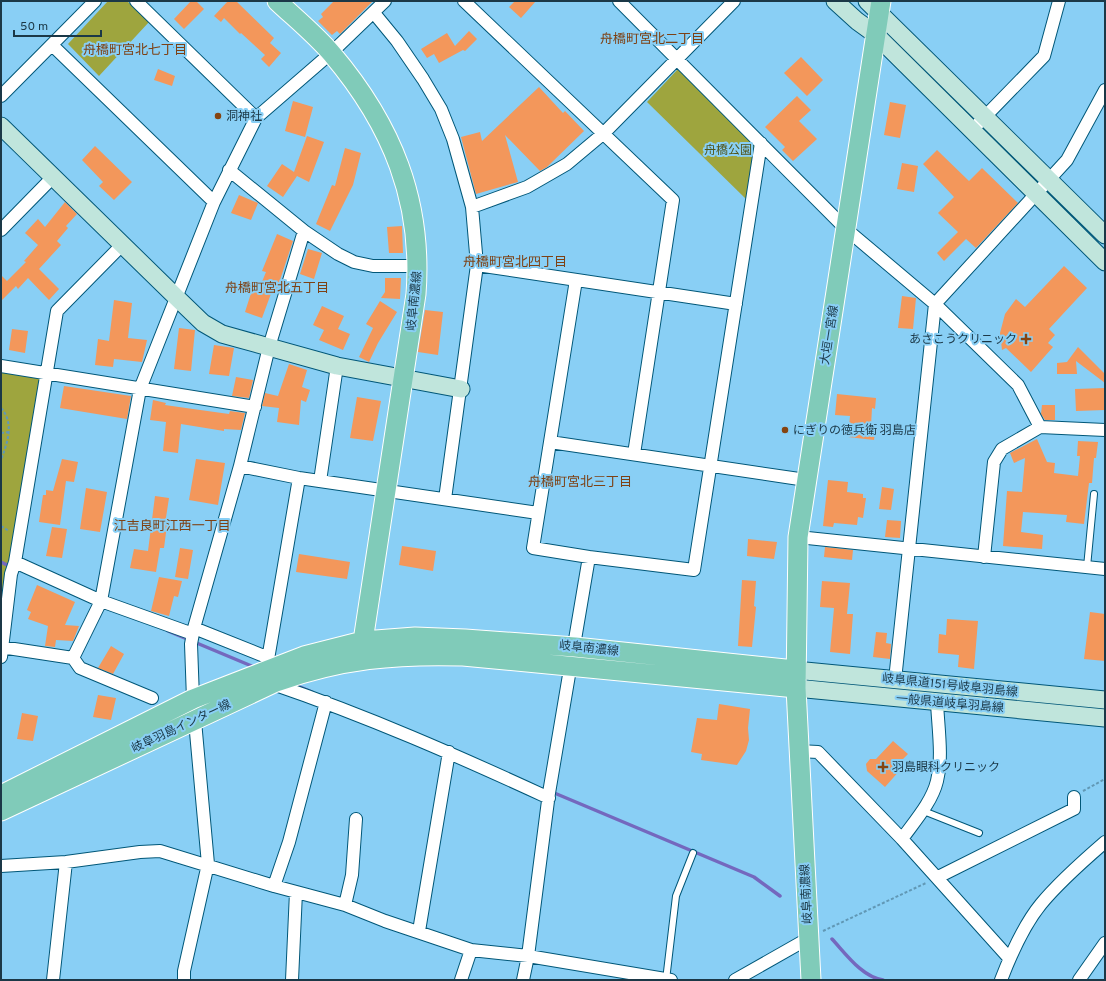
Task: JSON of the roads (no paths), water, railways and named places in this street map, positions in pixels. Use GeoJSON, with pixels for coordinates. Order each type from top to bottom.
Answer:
{"type":"FeatureCollection","features":[{"type":"Feature","properties":{"kind":"main road","name":"岐阜南濃線"},"geometry":{"type":"LineString","coordinates":[[277,1],[331,53],[364,96],[391,144],[408,195],[416,242],[418,266],[416,294],[404,378],[385,490],[365,650]]}},
{"type":"Feature","properties":{"kind":"main road","name":"大垣一宮線"},"geometry":{"type":"LineString","coordinates":[[795,679],[798,537],[875,34],[876,4]]}},
{"type":"Feature","properties":{"kind":"main road","name":"岐阜南濃線"},"geometry":{"type":"LineString","coordinates":[[365,650],[415,637],[458,638],[575,647],[795,679]]}},
{"type":"Feature","properties":{"kind":"main road","name":"岐阜南濃線"},"geometry":{"type":"LineString","coordinates":[[365,650],[417,655],[463,656],[571,667],[795,679]]}},
{"type":"Feature","properties":{"kind":"main road","name":"岐阜羽島インター線"},"geometry":{"type":"LineString","coordinates":[[1,795],[193,700],[270,673],[365,650]]}},
{"type":"Feature","properties":{"kind":"main road","name":"岐阜羽島インター線"},"geometry":{"type":"LineString","coordinates":[[1,811],[195,719],[270,673]]}},
{"type":"Feature","properties":{"kind":"main road","name":"岐阜南濃線"},"geometry":{"type":"LineString","coordinates":[[795,679],[811,980]]}},
{"type":"Feature","properties":{"kind":"street"},"geometry":{"type":"LineString","coordinates":[[1,96],[95,1]]}},
{"type":"Feature","properties":{"kind":"street"},"geometry":{"type":"LineString","coordinates":[[136,1],[256,118]]}},
{"type":"Feature","properties":{"kind":"street"},"geometry":{"type":"LineString","coordinates":[[72,658],[101,601],[140,389],[214,202],[229,170],[256,118],[331,53],[385,1]]}},
{"type":"Feature","properties":{"kind":"street"},"geometry":{"type":"LineString","coordinates":[[464,1],[673,200],[660,293],[634,454]]}},
{"type":"Feature","properties":{"kind":"street"},"geometry":{"type":"LineString","coordinates":[[619,1],[846,229],[935,304],[1018,385],[1040,427]]}},
{"type":"Feature","properties":{"kind":"street"},"geometry":{"type":"LineString","coordinates":[[472,207],[527,187],[567,164],[604,133],[734,1]]}},
{"type":"Feature","properties":{"kind":"street"},"geometry":{"type":"LineString","coordinates":[[835,1],[857,21],[875,34],[1105,262]]}},
{"type":"Feature","properties":{"kind":"street"},"geometry":{"type":"LineString","coordinates":[[972,130],[1044,56],[1059,1]]}},
{"type":"Feature","properties":{"kind":"street"},"geometry":{"type":"LineString","coordinates":[[876,4],[985,116],[1105,235]]}},
{"type":"Feature","properties":{"kind":"street"},"geometry":{"type":"LineString","coordinates":[[374,13],[397,41],[424,79],[441,109],[454,139],[472,207],[477,265],[445,499]]}},
{"type":"Feature","properties":{"kind":"street"},"geometry":{"type":"LineString","coordinates":[[52,45],[214,202]]}},
{"type":"Feature","properties":{"kind":"street"},"geometry":{"type":"LineString","coordinates":[[895,680],[935,304],[1067,160],[1105,90]]}},
{"type":"Feature","properties":{"kind":"street"},"geometry":{"type":"LineString","coordinates":[[1,126],[52,178],[203,323],[222,334],[337,366],[461,389]]}},
{"type":"Feature","properties":{"kind":"street"},"geometry":{"type":"LineString","coordinates":[[576,280],[533,548],[589,557],[694,570],[712,466],[761,143]]}},
{"type":"Feature","properties":{"kind":"street"},"geometry":{"type":"LineString","coordinates":[[229,170],[304,232],[338,254],[354,262],[373,266],[418,266]]}},
{"type":"Feature","properties":{"kind":"street"},"geometry":{"type":"LineString","coordinates":[[1,230],[52,178]]}},
{"type":"Feature","properties":{"kind":"street"},"geometry":{"type":"LineString","coordinates":[[184,980],[184,971],[208,864],[193,700],[192,636],[240,466],[269,347],[304,232]]}},
{"type":"Feature","properties":{"kind":"street"},"geometry":{"type":"LineString","coordinates":[[122,245],[57,311],[45,372],[15,562],[11,574],[1,650],[72,658],[80,668],[152,698]]}},
{"type":"Feature","properties":{"kind":"street"},"geometry":{"type":"LineString","coordinates":[[477,265],[736,304]]}},
{"type":"Feature","properties":{"kind":"street"},"geometry":{"type":"LineString","coordinates":[[1,366],[255,407]]}},
{"type":"Feature","properties":{"kind":"street"},"geometry":{"type":"LineString","coordinates":[[320,481],[337,366]]}},
{"type":"Feature","properties":{"kind":"street"},"geometry":{"type":"LineString","coordinates":[[984,556],[994,462],[1002,449],[1040,427],[1105,430]]}},
{"type":"Feature","properties":{"kind":"street"},"geometry":{"type":"LineString","coordinates":[[550,442],[806,480]]}},
{"type":"Feature","properties":{"kind":"street"},"geometry":{"type":"LineString","coordinates":[[240,466],[299,478],[538,513]]}},
{"type":"Feature","properties":{"kind":"street"},"geometry":{"type":"LineString","coordinates":[[270,673],[299,478]]}},
{"type":"Feature","properties":{"kind":"street"},"geometry":{"type":"LineString","coordinates":[[798,537],[1105,569]]}},
{"type":"Feature","properties":{"kind":"street"},"geometry":{"type":"LineString","coordinates":[[523,980],[528,956],[549,796],[589,557]]}},
{"type":"Feature","properties":{"kind":"street"},"geometry":{"type":"LineString","coordinates":[[15,562],[101,601],[192,636],[270,673],[326,702],[449,752],[549,796]]}},
{"type":"Feature","properties":{"kind":"street","name":"岐阜県道151号岐阜羽島線"},"geometry":{"type":"LineString","coordinates":[[795,679],[895,680],[1105,700]]}},
{"type":"Feature","properties":{"kind":"street","name":"一般県道岐阜羽島線"},"geometry":{"type":"LineString","coordinates":[[795,679],[937,702],[1105,718]]}},
{"type":"Feature","properties":{"kind":"street"},"geometry":{"type":"LineString","coordinates":[[274,886],[289,842],[326,702]]}},
{"type":"Feature","properties":{"kind":"street"},"geometry":{"type":"LineString","coordinates":[[902,839],[936,783],[939,768],[937,702]]}},
{"type":"Feature","properties":{"kind":"street"},"geometry":{"type":"LineString","coordinates":[[798,751],[818,752],[938,877],[1010,958]]}},
{"type":"Feature","properties":{"kind":"street"},"geometry":{"type":"LineString","coordinates":[[419,931],[449,752]]}},
{"type":"Feature","properties":{"kind":"street"},"geometry":{"type":"LineString","coordinates":[[938,877],[1074,809],[1074,797]]}},
{"type":"Feature","properties":{"kind":"street"},"geometry":{"type":"LineString","coordinates":[[345,905],[352,875],[356,819]]}},
{"type":"Feature","properties":{"kind":"street"},"geometry":{"type":"LineString","coordinates":[[1001,980],[1025,928],[1040,904],[1105,842]]}},
{"type":"Feature","properties":{"kind":"street"},"geometry":{"type":"LineString","coordinates":[[1,866],[66,862],[140,852],[160,851],[208,864],[274,886],[345,905],[385,921],[419,931],[471,950],[528,956],[668,980]]}},
{"type":"Feature","properties":{"kind":"street"},"geometry":{"type":"LineString","coordinates":[[53,980],[66,862]]}},
{"type":"Feature","properties":{"kind":"street"},"geometry":{"type":"LineString","coordinates":[[293,980],[296,892]]}},
{"type":"Feature","properties":{"kind":"street"},"geometry":{"type":"LineString","coordinates":[[735,980],[809,938]]}},
{"type":"Feature","properties":{"kind":"street"},"geometry":{"type":"LineString","coordinates":[[1079,980],[1105,942]]}},
{"type":"Feature","properties":{"kind":"street"},"geometry":{"type":"LineString","coordinates":[[461,980],[471,950]]}},
{"type":"Feature","properties":{"kind":"lane"},"geometry":{"type":"LineString","coordinates":[[1087,567],[1094,494]]}},
{"type":"Feature","properties":{"kind":"lane"},"geometry":{"type":"LineString","coordinates":[[921,810],[979,833]]}},
{"type":"Feature","properties":{"kind":"lane"},"geometry":{"type":"LineString","coordinates":[[668,980],[676,896],[693,853]]}},
{"type":"Feature","properties":{"kind":"waterway"},"geometry":{"type":"LineString","coordinates":[[1,562],[7,565]]}},
{"type":"Feature","properties":{"kind":"waterway"},"geometry":{"type":"LineString","coordinates":[[168,631],[254,667]]}},
{"type":"Feature","properties":{"kind":"waterway"},"geometry":{"type":"LineString","coordinates":[[293,684],[312,692]]}},
{"type":"Feature","properties":{"kind":"waterway"},"geometry":{"type":"LineString","coordinates":[[552,792],[754,877],[780,896]]}},
{"type":"Feature","properties":{"kind":"waterway"},"geometry":{"type":"LineString","coordinates":[[832,939],[861,970],[875,978],[883,980]]}},
{"type":"Feature","properties":{"kind":"place","name":"洞神社"},"geometry":{"type":"Point","coordinates":[218,116]}},
{"type":"Feature","properties":{"kind":"place","name":"あさこうクリニック"},"geometry":{"type":"Point","coordinates":[1026,339]}},
{"type":"Feature","properties":{"kind":"place","name":"にぎりの徳兵衛 羽島店"},"geometry":{"type":"Point","coordinates":[785,430]}},
{"type":"Feature","properties":{"kind":"place","name":"羽島眼科クリニック"},"geometry":{"type":"Point","coordinates":[883,767]}},
{"type":"Feature","properties":{"kind":"district","name":"舟橋町宮北二丁目"},"geometry":{"type":"Point","coordinates":[652,38]}},
{"type":"Feature","properties":{"kind":"district","name":"舟橋町宮北七丁目"},"geometry":{"type":"Point","coordinates":[135,49]}},
{"type":"Feature","properties":{"kind":"district","name":"舟橋町宮北四丁目"},"geometry":{"type":"Point","coordinates":[515,261]}},
{"type":"Feature","properties":{"kind":"district","name":"舟橋町宮北五丁目"},"geometry":{"type":"Point","coordinates":[277,287]}},
{"type":"Feature","properties":{"kind":"district","name":"舟橋町宮北三丁目"},"geometry":{"type":"Point","coordinates":[580,481]}},
{"type":"Feature","properties":{"kind":"district","name":"江吉良町江西一丁目"},"geometry":{"type":"Point","coordinates":[172,525]}},
{"type":"Feature","properties":{"kind":"park label","name":"舟橋公園"},"geometry":{"type":"Point","coordinates":[728,150]}}]}
